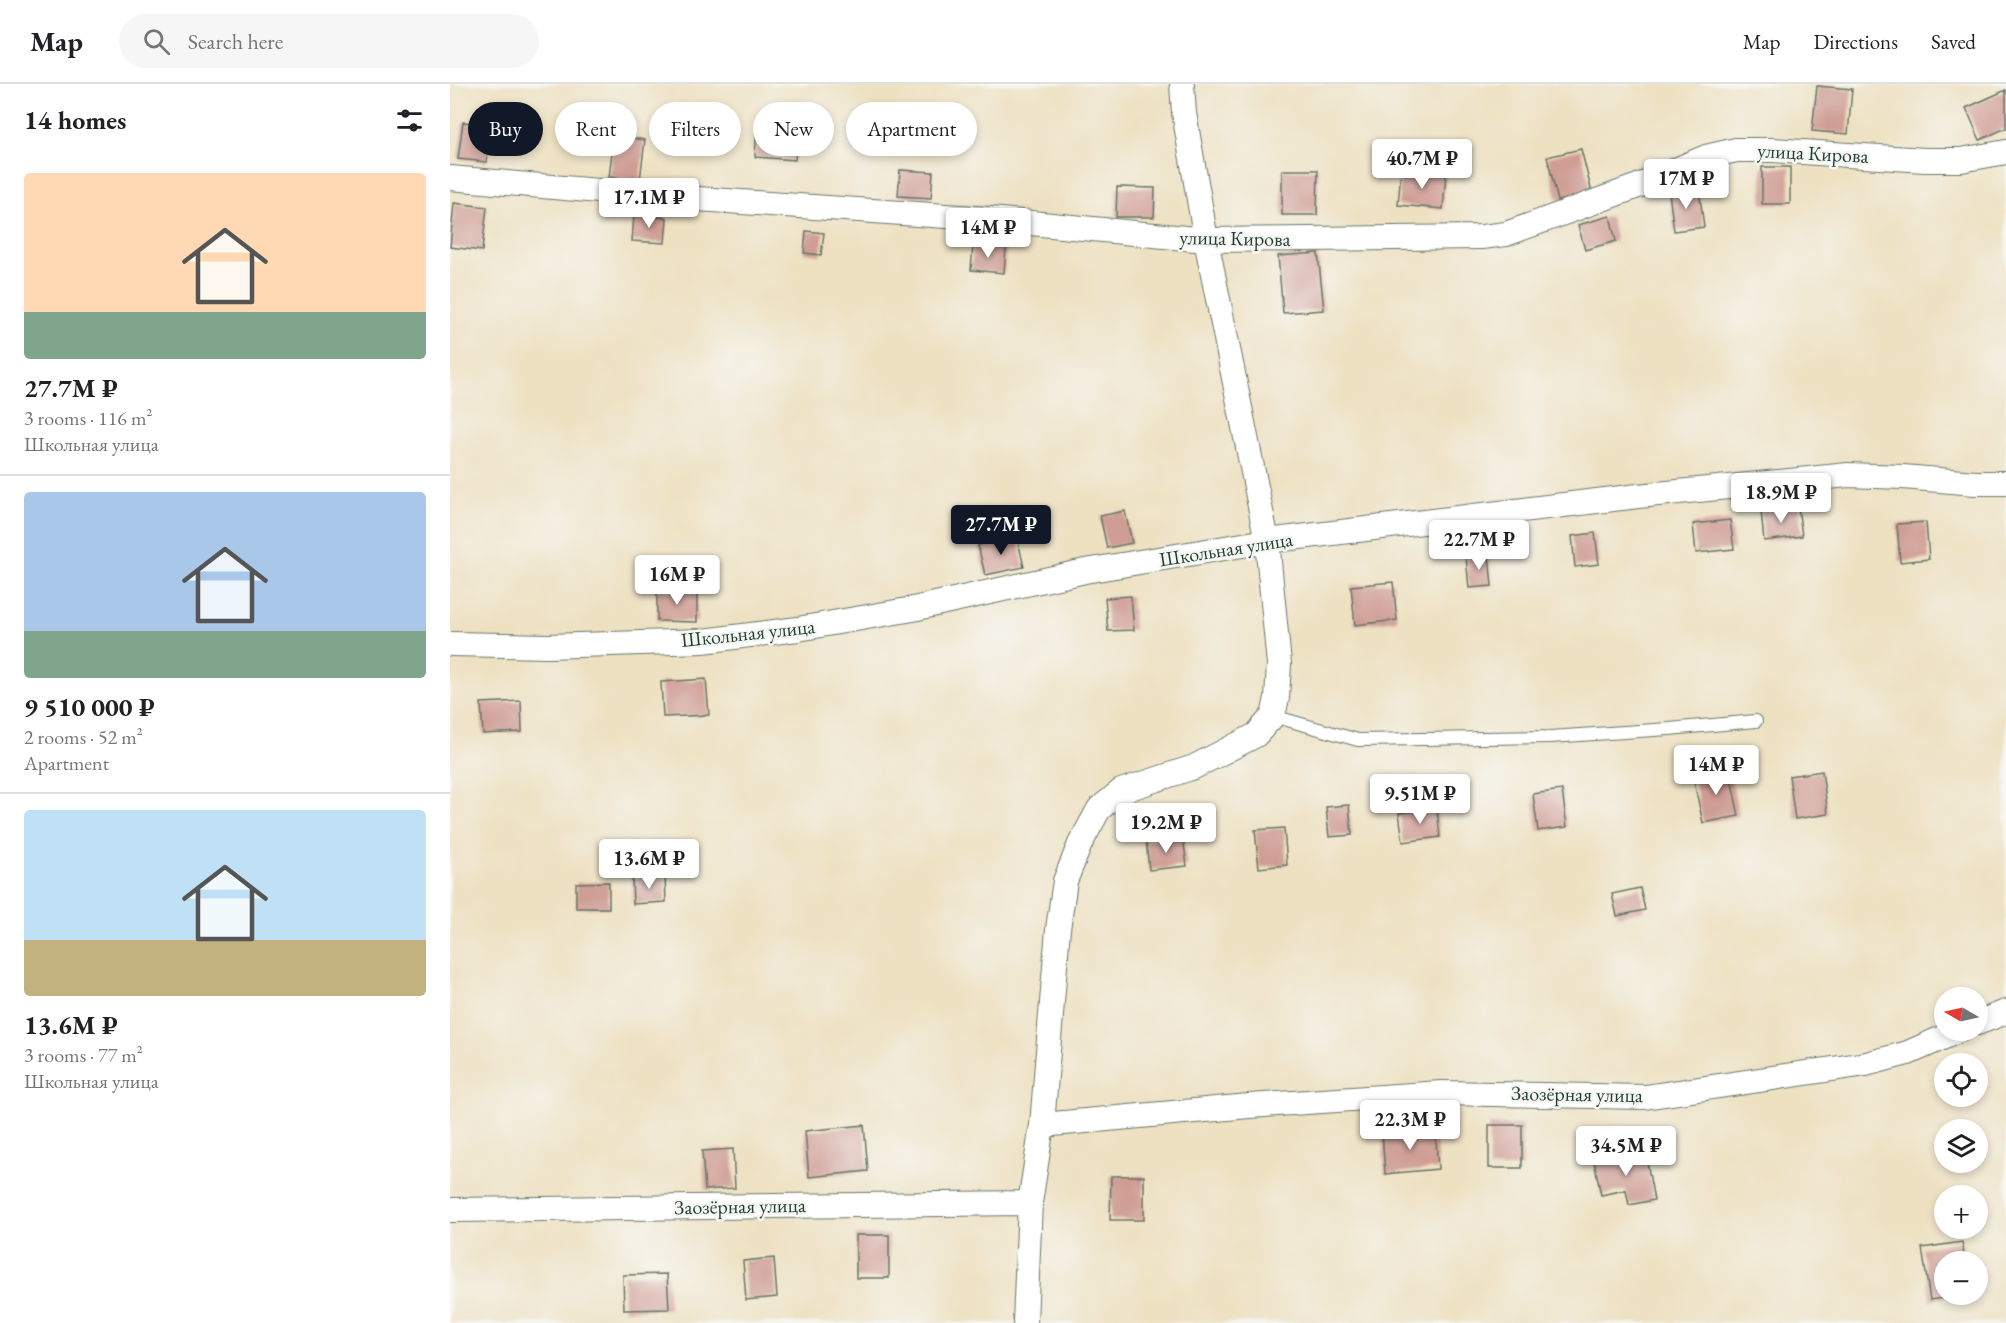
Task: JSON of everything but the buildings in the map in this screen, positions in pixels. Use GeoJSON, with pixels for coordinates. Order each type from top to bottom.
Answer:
{"type":"FeatureCollection","features":[{"type":"Feature","properties":{"kind":"street"},"geometry":{"type":"LineString","coordinates":[[1025,1323],[1030,1203],[1042,1125],[1058,929],[1065,881],[1080,844],[1099,809],[1121,791],[1194,767],[1256,735],[1273,716],[1278,698],[1279,664],[1267,542],[1206,240],[1184,113],[1182,84]]}},
{"type":"Feature","properties":{"kind":"street","name":"улица Кирова"},"geometry":{"type":"LineString","coordinates":[[450,178],[668,197],[990,219],[1206,240],[1482,237],[1506,234],[1638,186],[1706,157],[1736,150],[1952,160],[2006,152]]}},
{"type":"Feature","properties":{"kind":"street","name":"Школьная улица"},"geometry":{"type":"LineString","coordinates":[[450,644],[548,646],[691,641],[774,632],[913,609],[1085,571],[1267,542],[1638,496],[1848,475],[2006,483]]}},
{"type":"Feature","properties":{"kind":"street"},"geometry":{"type":"LineString","coordinates":[[1988,1019],[2006,1012]]}},
{"type":"Feature","properties":{"kind":"street","name":"Заозёрная улица"},"geometry":{"type":"LineString","coordinates":[[1042,1125],[1249,1106],[1441,1093],[1645,1097],[1866,1064],[1908,1053],[1935,1041]]}},
{"type":"Feature","properties":{"kind":"street","name":"Заозёрная улица"},"geometry":{"type":"LineString","coordinates":[[450,1210],[1030,1203]]}},
{"type":"Feature","properties":{"kind":"lane"},"geometry":{"type":"LineString","coordinates":[[1273,716],[1358,740],[1550,737],[1756,721]]}}]}
